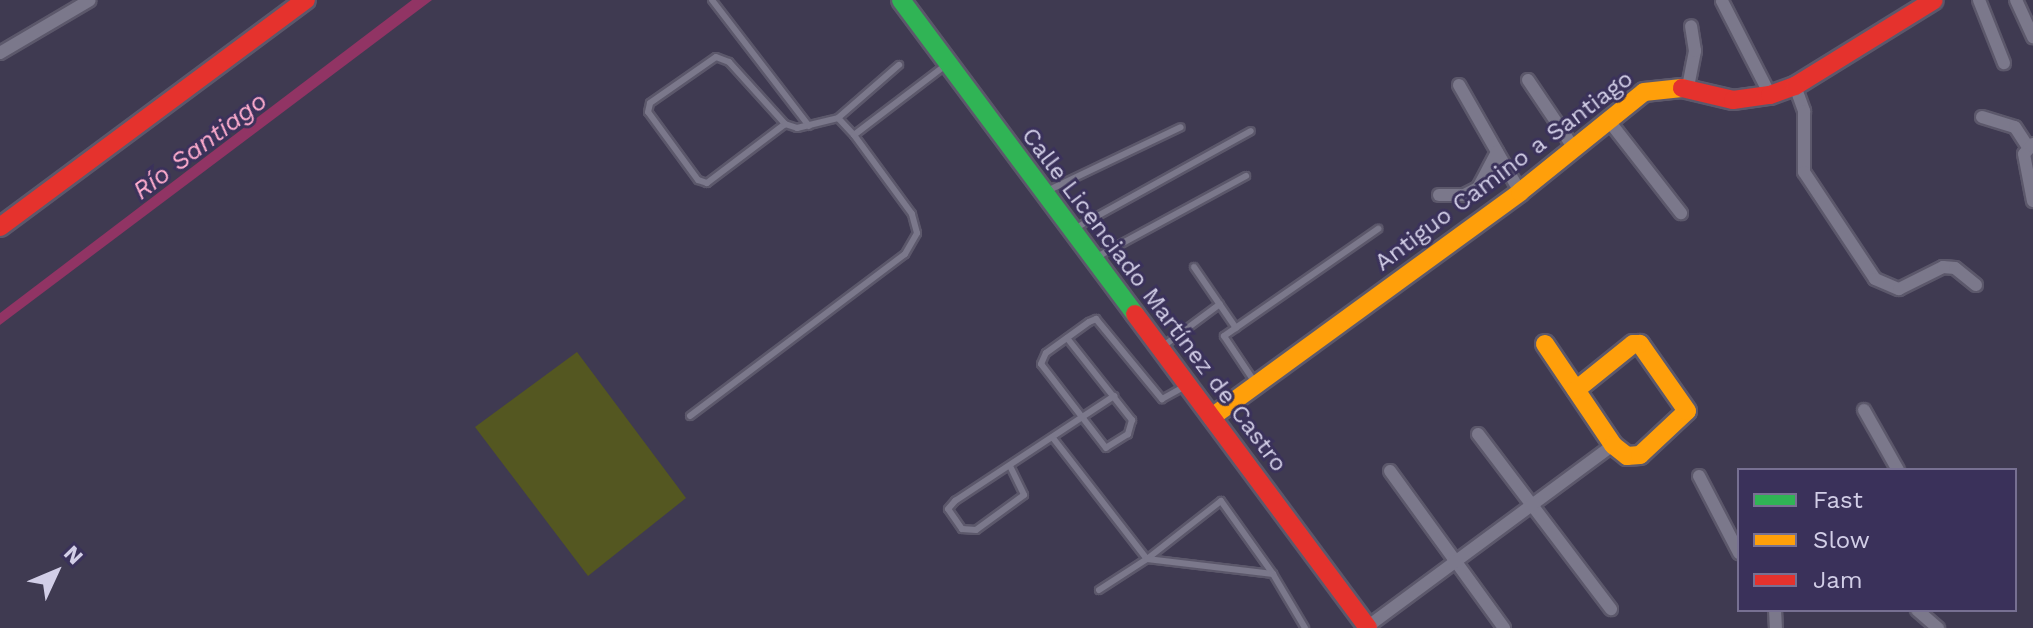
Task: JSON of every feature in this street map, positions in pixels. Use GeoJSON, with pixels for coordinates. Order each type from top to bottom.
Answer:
{"type":"FeatureCollection","features":[{"type":"Feature","properties":{"kind":"street"},"geometry":{"type":"LineString","coordinates":[[0,53],[90,0]]}},
{"type":"Feature","properties":{"kind":"street"},"geometry":{"type":"LineString","coordinates":[[0,227],[306,0]]}},
{"type":"Feature","properties":{"kind":"street","name":"Calle Licenciado Martínez de Castro"},"geometry":{"type":"LineString","coordinates":[[901,0],[1158,350],[1212,417],[1368,628]]}},
{"type":"Feature","properties":{"kind":"street","name":"Antiguo Camino a Santiago"},"geometry":{"type":"LineString","coordinates":[[1212,417],[1520,192],[1644,92],[1688,87],[1733,100],[1770,95],[1795,86],[1911,5],[1934,0]]}},
{"type":"Feature","properties":{"kind":"street"},"geometry":{"type":"LineString","coordinates":[[1979,0],[2004,63]]}},
{"type":"Feature","properties":{"kind":"street"},"geometry":{"type":"LineString","coordinates":[[2016,0],[2033,37]]}},
{"type":"Feature","properties":{"kind":"street"},"geometry":{"type":"LineString","coordinates":[[1722,1],[1770,95]]}},
{"type":"Feature","properties":{"kind":"street"},"geometry":{"type":"LineString","coordinates":[[1688,87],[1695,51],[1691,26]]}},
{"type":"Feature","properties":{"kind":"street"},"geometry":{"type":"LineString","coordinates":[[1528,80],[1575,150]]}},
{"type":"Feature","properties":{"kind":"street"},"geometry":{"type":"LineString","coordinates":[[1459,85],[1520,192]]}},
{"type":"Feature","properties":{"kind":"street"},"geometry":{"type":"LineString","coordinates":[[1795,86],[1804,111],[1804,172],[1875,279],[1899,289],[1943,267],[1955,268],[1976,285]]}},
{"type":"Feature","properties":{"kind":"street"},"geometry":{"type":"LineString","coordinates":[[1982,117],[2015,127],[2030,146],[2024,154],[2033,201]]}},
{"type":"Feature","properties":{"kind":"street"},"geometry":{"type":"LineString","coordinates":[[1609,121],[1681,213]]}},
{"type":"Feature","properties":{"kind":"street"},"geometry":{"type":"LineString","coordinates":[[1439,195],[1464,195],[1478,188],[1497,152]]}},
{"type":"Feature","properties":{"kind":"street"},"geometry":{"type":"LineString","coordinates":[[1545,344],[1613,445],[1634,458],[1687,411],[1640,344],[1633,344],[1576,390]]}},
{"type":"Feature","properties":{"kind":"street"},"geometry":{"type":"LineString","coordinates":[[1864,410],[1897,468]]}},
{"type":"Feature","properties":{"kind":"street"},"geometry":{"type":"LineString","coordinates":[[1478,434],[1530,508],[1611,609]]}},
{"type":"Feature","properties":{"kind":"street"},"geometry":{"type":"LineString","coordinates":[[1368,628],[1613,445]]}},
{"type":"Feature","properties":{"kind":"street"},"geometry":{"type":"LineString","coordinates":[[1390,471],[1504,628]]}},
{"type":"Feature","properties":{"kind":"street"},"geometry":{"type":"LineString","coordinates":[[1699,476],[1737,549]]}},
{"type":"Feature","properties":{"kind":"street"},"geometry":{"type":"LineString","coordinates":[[1919,612],[1938,628]]}},
{"type":"Feature","properties":{"kind":"lane"},"geometry":{"type":"LineString","coordinates":[[712,0],[809,126]]}},
{"type":"Feature","properties":{"kind":"lane"},"geometry":{"type":"LineString","coordinates":[[785,124],[729,62],[716,57],[650,103],[648,112],[698,180],[707,183],[785,124],[809,126],[838,118],[899,65]]}},
{"type":"Feature","properties":{"kind":"lane"},"geometry":{"type":"LineString","coordinates":[[854,135],[949,63]]}},
{"type":"Feature","properties":{"kind":"lane"},"geometry":{"type":"LineString","coordinates":[[690,416],[905,254],[917,233],[912,214],[838,118]]}},
{"type":"Feature","properties":{"kind":"lane"},"geometry":{"type":"LineString","coordinates":[[1043,192],[1181,127]]}},
{"type":"Feature","properties":{"kind":"lane"},"geometry":{"type":"LineString","coordinates":[[1071,230],[1251,131]]}},
{"type":"Feature","properties":{"kind":"lane"},"geometry":{"type":"LineString","coordinates":[[1092,259],[1246,176]]}},
{"type":"Feature","properties":{"kind":"lane"},"geometry":{"type":"LineString","coordinates":[[1257,384],[1224,336],[1378,229]]}},
{"type":"Feature","properties":{"kind":"lane"},"geometry":{"type":"LineString","coordinates":[[1194,267],[1236,328]]}},
{"type":"Feature","properties":{"kind":"lane"},"geometry":{"type":"LineString","coordinates":[[1158,350],[1220,304]]}},
{"type":"Feature","properties":{"kind":"lane"},"geometry":{"type":"LineString","coordinates":[[1067,338],[1114,396],[1134,427],[1112,446],[1100,444],[1041,364],[1046,353],[1067,338],[1096,319],[1162,399],[1186,385]]}},
{"type":"Feature","properties":{"kind":"lane"},"geometry":{"type":"LineString","coordinates":[[1010,466],[1024,495],[976,530],[962,529],[948,509],[1010,466],[1114,396]]}},
{"type":"Feature","properties":{"kind":"lane"},"geometry":{"type":"LineString","coordinates":[[1053,438],[1147,559],[1273,574]]}},
{"type":"Feature","properties":{"kind":"lane"},"geometry":{"type":"LineString","coordinates":[[1099,590],[1147,559],[1221,501],[1273,574],[1305,628]]}},
{"type":"Feature","properties":{"kind":"green space"},"geometry":{"type":"Polygon","coordinates":[[[577,352],[686,498],[588,576],[475,427],[577,352]]]}},
{"type":"Feature","properties":{"kind":"shaded area"},"geometry":{"type":"Polygon","coordinates":[[[412,0],[432,0],[0,325],[0,313],[412,0]]]}},
{"type":"Feature","properties":{"kind":"traffic: fast"},"geometry":{"type":"LineString","coordinates":[[901,0],[1135,314]]}},
{"type":"Feature","properties":{"kind":"traffic: slow"},"geometry":{"type":"LineString","coordinates":[[1212,417],[1520,192],[1644,92],[1682,88]]}},
{"type":"Feature","properties":{"kind":"traffic: slow"},"geometry":{"type":"LineString","coordinates":[[1545,344],[1613,445],[1627,456],[1640,455],[1687,411],[1640,344],[1633,344],[1576,390]]}},
{"type":"Feature","properties":{"kind":"traffic: jam"},"geometry":{"type":"LineString","coordinates":[[0,227],[306,0]]}},
{"type":"Feature","properties":{"kind":"traffic: jam"},"geometry":{"type":"LineString","coordinates":[[1682,88],[1733,100],[1770,95],[1795,86],[1934,0]]}},
{"type":"Feature","properties":{"kind":"traffic: jam"},"geometry":{"type":"LineString","coordinates":[[1135,314],[1368,628]]}},
{"type":"Feature","properties":{"kind":"water label","name":"Río Santiago"},"geometry":{"type":"Point","coordinates":[200,146]}}]}
